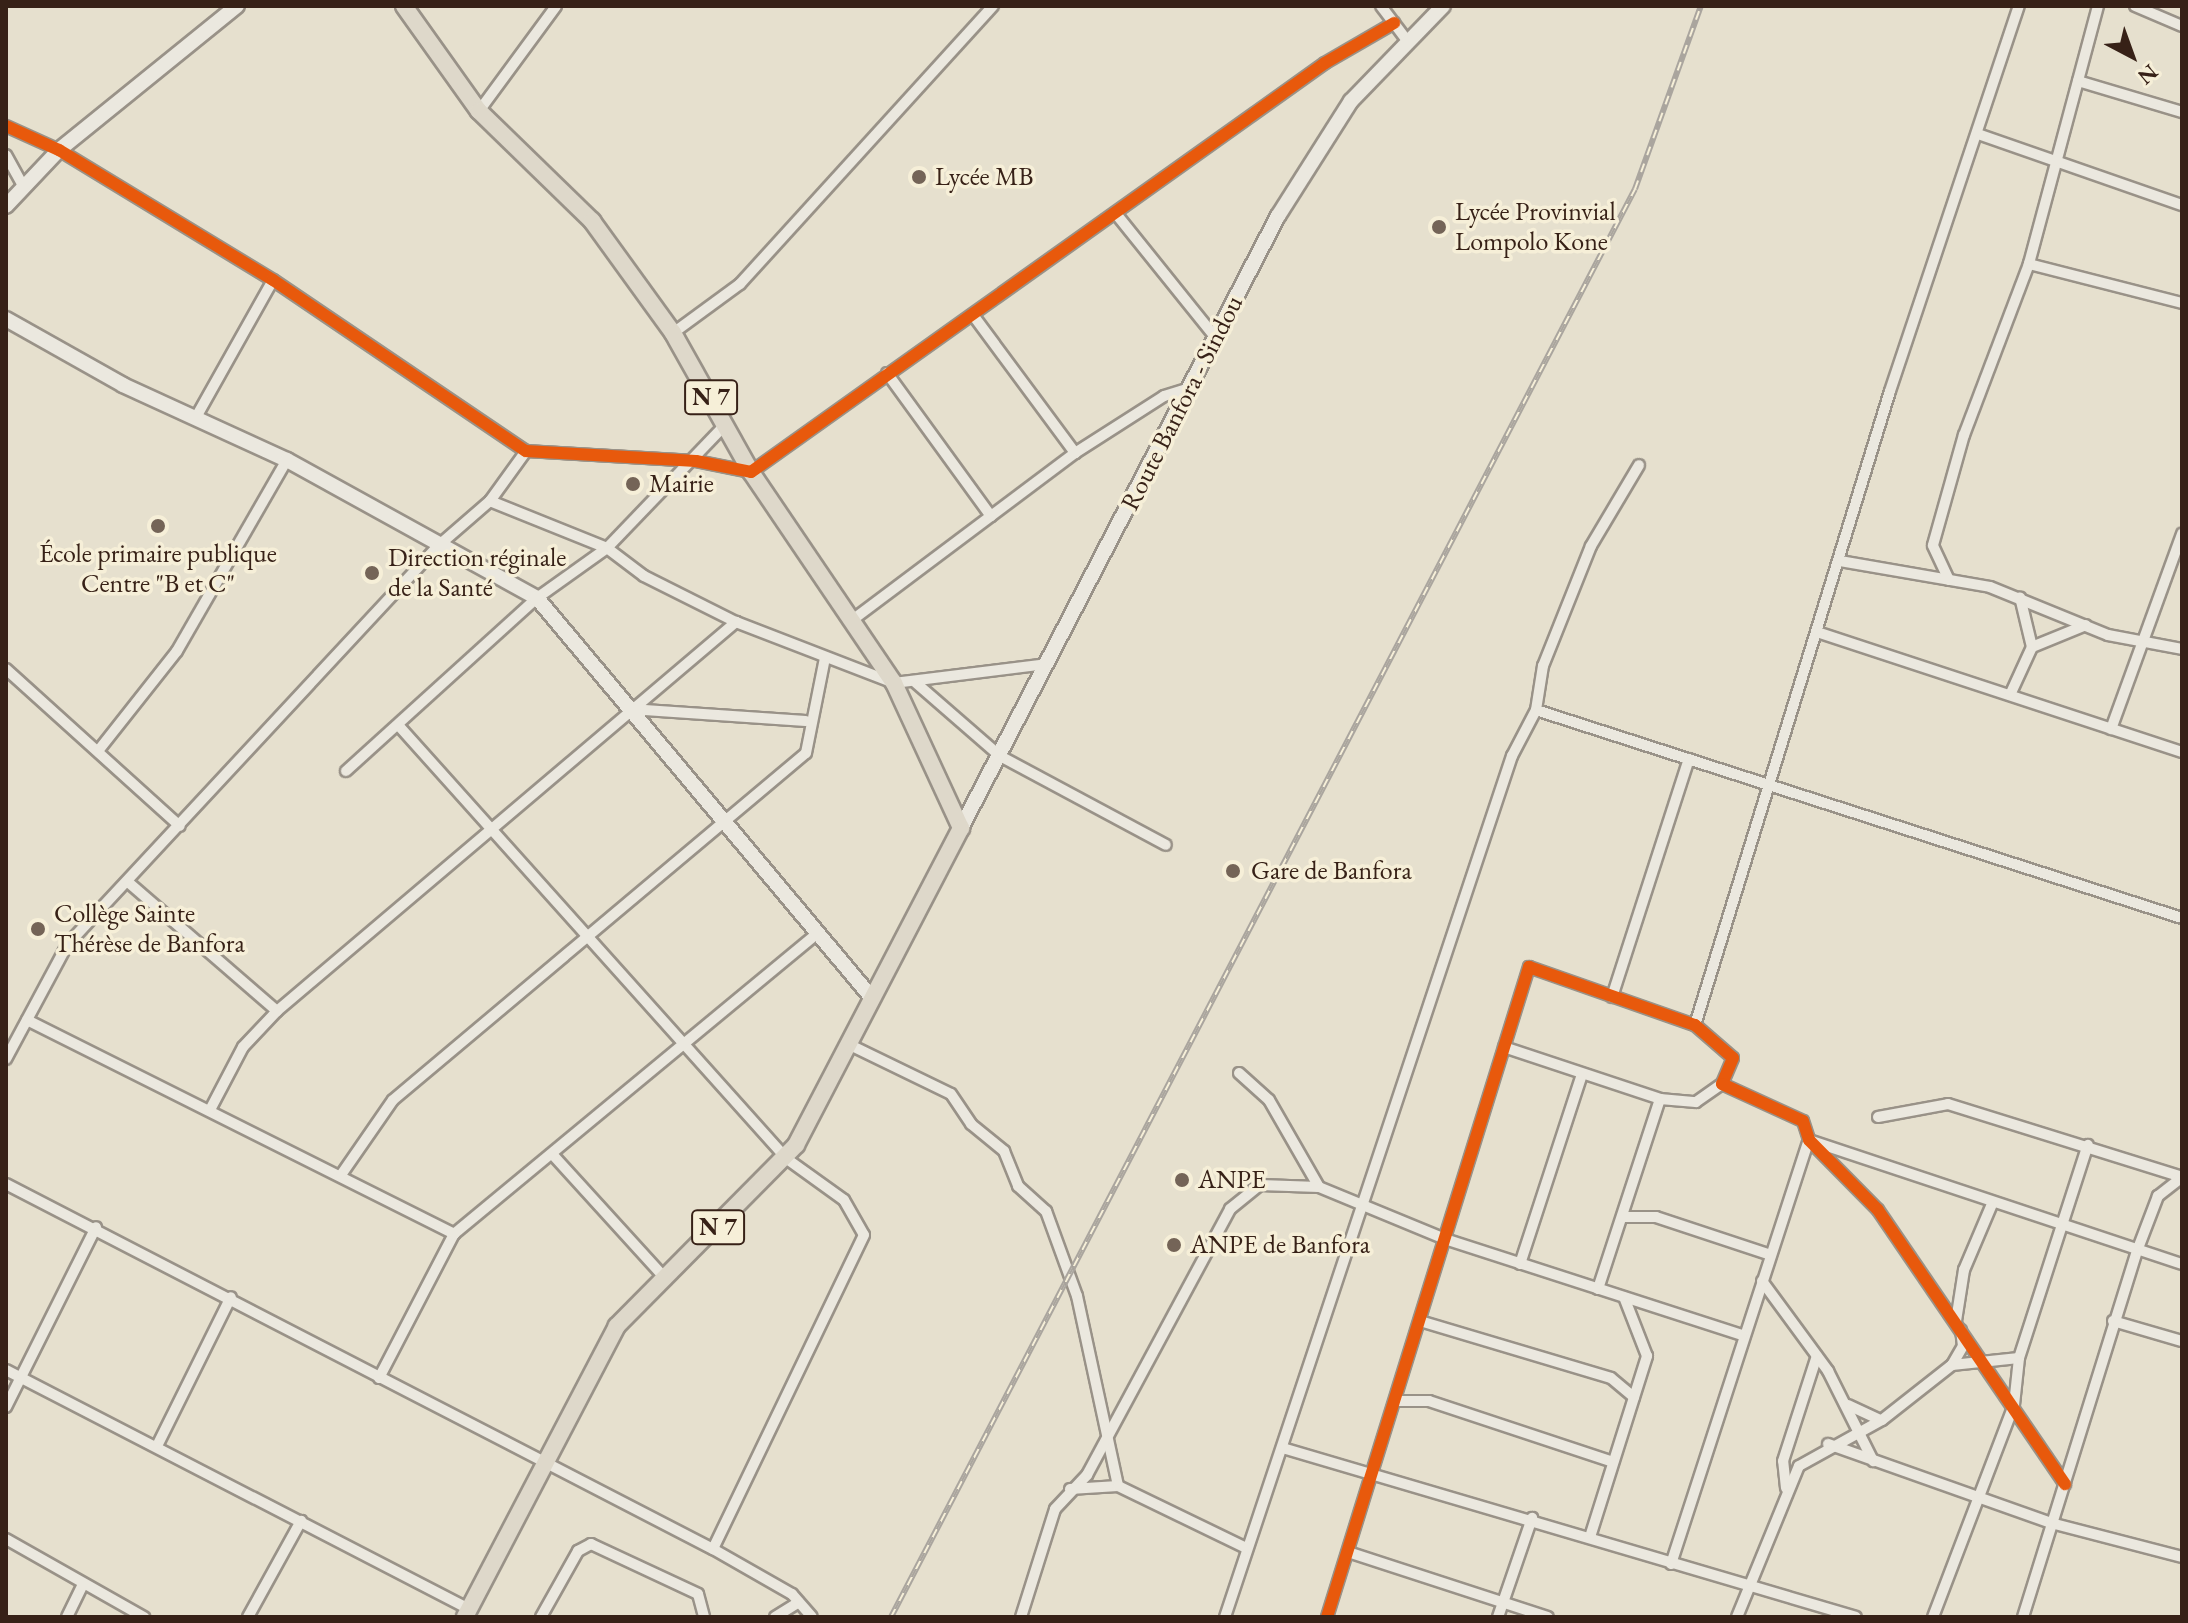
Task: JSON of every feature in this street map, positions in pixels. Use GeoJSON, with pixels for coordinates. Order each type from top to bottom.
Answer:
{"type":"FeatureCollection","features":[{"type":"Feature","properties":{"kind":"highway","name":"N 7"},"geometry":{"type":"LineString","coordinates":[[404,6],[479,111],[592,221],[673,333],[751,472],[855,618],[894,683],[961,828],[787,1159],[663,1276],[617,1326],[467,1613]]}},
{"type":"Feature","properties":{"kind":"main road"},"geometry":{"type":"LineString","coordinates":[[6,206],[59,150],[237,6]]}},
{"type":"Feature","properties":{"kind":"main road","name":"Route Banfora - Sindou"},"geometry":{"type":"LineString","coordinates":[[961,828],[1216,338],[1324,139],[1406,39],[1443,6]]}},
{"type":"Feature","properties":{"kind":"main road"},"geometry":{"type":"LineString","coordinates":[[6,319],[195,419],[287,460],[537,598],[872,998]]}},
{"type":"Feature","properties":{"kind":"street"},"geometry":{"type":"LineString","coordinates":[[479,111],[556,6]]}},
{"type":"Feature","properties":{"kind":"street"},"geometry":{"type":"LineString","coordinates":[[673,333],[740,284],[993,6]]}},
{"type":"Feature","properties":{"kind":"street"},"geometry":{"type":"LineString","coordinates":[[1381,6],[1406,39]]}},
{"type":"Feature","properties":{"kind":"street"},"geometry":{"type":"LineString","coordinates":[[1695,1025],[1771,790],[1840,561],[2019,6]]}},
{"type":"Feature","properties":{"kind":"street"},"geometry":{"type":"LineString","coordinates":[[1949,580],[1933,545],[1964,435],[2029,264],[2098,6]]}},
{"type":"Feature","properties":{"kind":"street"},"geometry":{"type":"LineString","coordinates":[[2135,6],[2182,26]]}},
{"type":"Feature","properties":{"kind":"street"},"geometry":{"type":"LineString","coordinates":[[6,126],[59,150],[273,280],[526,451],[696,461],[751,472],[887,373],[1117,215],[1325,63],[1394,23]]}},
{"type":"Feature","properties":{"kind":"street"},"geometry":{"type":"LineString","coordinates":[[2078,81],[2182,112]]}},
{"type":"Feature","properties":{"kind":"street"},"geometry":{"type":"LineString","coordinates":[[1978,134],[2182,205]]}},
{"type":"Feature","properties":{"kind":"street"},"geometry":{"type":"LineString","coordinates":[[6,155],[23,186]]}},
{"type":"Feature","properties":{"kind":"street"},"geometry":{"type":"LineString","coordinates":[[1117,215],[1216,338]]}},
{"type":"Feature","properties":{"kind":"street"},"geometry":{"type":"LineString","coordinates":[[2029,264],[2182,303]]}},
{"type":"Feature","properties":{"kind":"street"},"geometry":{"type":"LineString","coordinates":[[195,419],[273,280]]}},
{"type":"Feature","properties":{"kind":"street"},"geometry":{"type":"LineString","coordinates":[[973,315],[1075,453]]}},
{"type":"Feature","properties":{"kind":"street"},"geometry":{"type":"LineString","coordinates":[[887,373],[991,516]]}},
{"type":"Feature","properties":{"kind":"street"},"geometry":{"type":"LineString","coordinates":[[855,618],[1075,453],[1164,396],[1192,387]]}},
{"type":"Feature","properties":{"kind":"street"},"geometry":{"type":"LineString","coordinates":[[346,771],[537,598],[607,548],[696,461],[726,424]]}},
{"type":"Feature","properties":{"kind":"street"},"geometry":{"type":"LineString","coordinates":[[6,1059],[67,945],[438,546],[490,501],[526,451]]}},
{"type":"Feature","properties":{"kind":"street"},"geometry":{"type":"LineString","coordinates":[[98,751],[177,651],[287,460]]}},
{"type":"Feature","properties":{"kind":"street"},"geometry":{"type":"LineString","coordinates":[[1225,1617],[1246,1548],[1286,1449],[1512,756],[1536,710],[1543,666],[1591,546],[1639,465]]}},
{"type":"Feature","properties":{"kind":"street"},"geometry":{"type":"LineString","coordinates":[[490,501],[607,548],[644,576],[736,622],[894,683],[1046,664]]}},
{"type":"Feature","properties":{"kind":"street"},"geometry":{"type":"LineString","coordinates":[[2111,729],[2182,534]]}},
{"type":"Feature","properties":{"kind":"street"},"geometry":{"type":"LineString","coordinates":[[1840,561],[1949,580],[2020,597],[2086,625],[2182,649]]}},
{"type":"Feature","properties":{"kind":"street"},"geometry":{"type":"LineString","coordinates":[[2010,695],[2032,647],[2020,597]]}},
{"type":"Feature","properties":{"kind":"street"},"geometry":{"type":"LineString","coordinates":[[211,1108],[243,1047],[277,1011],[736,622]]}},
{"type":"Feature","properties":{"kind":"street"},"geometry":{"type":"LineString","coordinates":[[2032,647],[2086,625]]}},
{"type":"Feature","properties":{"kind":"street"},"geometry":{"type":"LineString","coordinates":[[1820,633],[2182,752]]}},
{"type":"Feature","properties":{"kind":"street"},"geometry":{"type":"LineString","coordinates":[[341,1175],[393,1100],[806,753],[806,721],[825,658]]}},
{"type":"Feature","properties":{"kind":"street"},"geometry":{"type":"LineString","coordinates":[[6,669],[180,826]]}},
{"type":"Feature","properties":{"kind":"street"},"geometry":{"type":"LineString","coordinates":[[915,682],[1000,756],[1166,845]]}},
{"type":"Feature","properties":{"kind":"street"},"geometry":{"type":"LineString","coordinates":[[630,709],[806,721]]}},
{"type":"Feature","properties":{"kind":"street"},"geometry":{"type":"LineString","coordinates":[[1536,710],[1689,759],[1771,790],[2182,918]]}},
{"type":"Feature","properties":{"kind":"street"},"geometry":{"type":"LineString","coordinates":[[399,726],[492,826],[680,1046],[787,1159],[844,1200],[864,1235],[713,1549]]}},
{"type":"Feature","properties":{"kind":"street"},"geometry":{"type":"LineString","coordinates":[[1612,997],[1689,759]]}},
{"type":"Feature","properties":{"kind":"street"},"geometry":{"type":"LineString","coordinates":[[128,882],[277,1011]]}},
{"type":"Feature","properties":{"kind":"street"},"geometry":{"type":"LineString","coordinates":[[379,1378],[454,1234],[818,933]]}},
{"type":"Feature","properties":{"kind":"street"},"geometry":{"type":"LineString","coordinates":[[1327,1617],[1373,1473],[1504,1047],[1529,967],[1695,1025],[1733,1058],[1722,1084],[1696,1102],[1660,1099],[1504,1047]]}},
{"type":"Feature","properties":{"kind":"street"},"geometry":{"type":"LineString","coordinates":[[27,1020],[211,1108],[454,1234]]}},
{"type":"Feature","properties":{"kind":"street"},"geometry":{"type":"LineString","coordinates":[[848,1044],[951,1094],[971,1124],[1004,1151],[1018,1186],[1046,1211],[1077,1296],[1118,1486]]}},
{"type":"Feature","properties":{"kind":"street"},"geometry":{"type":"LineString","coordinates":[[1239,1073],[1269,1100],[1319,1187]]}},
{"type":"Feature","properties":{"kind":"street"},"geometry":{"type":"LineString","coordinates":[[1520,1264],[1582,1074]]}},
{"type":"Feature","properties":{"kind":"street"},"geometry":{"type":"LineString","coordinates":[[1722,1084],[1803,1121],[1809,1140],[1878,1210],[1984,1361],[2065,1484]]}},
{"type":"Feature","properties":{"kind":"street"},"geometry":{"type":"LineString","coordinates":[[1598,1289],[1660,1099]]}},
{"type":"Feature","properties":{"kind":"street"},"geometry":{"type":"LineString","coordinates":[[1878,1117],[1948,1104],[2088,1145],[2182,1177],[2158,1196],[2137,1251],[2023,1617]]}},
{"type":"Feature","properties":{"kind":"street"},"geometry":{"type":"LineString","coordinates":[[1809,1140],[2061,1228],[2182,1264]]}},
{"type":"Feature","properties":{"kind":"street"},"geometry":{"type":"LineString","coordinates":[[1671,1564],[1742,1335],[1809,1140]]}},
{"type":"Feature","properties":{"kind":"street"},"geometry":{"type":"LineString","coordinates":[[1933,1617],[2014,1405],[2019,1358],[2088,1145]]}},
{"type":"Feature","properties":{"kind":"street"},"geometry":{"type":"LineString","coordinates":[[553,1155],[663,1276]]}},
{"type":"Feature","properties":{"kind":"street"},"geometry":{"type":"LineString","coordinates":[[6,1184],[231,1297],[379,1378],[546,1459],[713,1549],[799,1602],[812,1617]]}},
{"type":"Feature","properties":{"kind":"street"},"geometry":{"type":"LineString","coordinates":[[1021,1617],[1055,1509],[1106,1439],[1230,1209],[1260,1185],[1319,1187],[1364,1210],[1445,1239],[1742,1335]]}},
{"type":"Feature","properties":{"kind":"street"},"geometry":{"type":"LineString","coordinates":[[1737,1617],[1786,1488],[1799,1466],[1828,1444],[1882,1420],[1952,1365],[1963,1346],[1958,1324],[1964,1270],[1992,1204]]}},
{"type":"Feature","properties":{"kind":"street"},"geometry":{"type":"LineString","coordinates":[[1622,1217],[1656,1217],[1771,1255]]}},
{"type":"Feature","properties":{"kind":"street"},"geometry":{"type":"LineString","coordinates":[[6,1407],[96,1227]]}},
{"type":"Feature","properties":{"kind":"street"},"geometry":{"type":"LineString","coordinates":[[1762,1281],[1817,1356],[1847,1404],[1873,1461]]}},
{"type":"Feature","properties":{"kind":"street"},"geometry":{"type":"LineString","coordinates":[[157,1446],[231,1297]]}},
{"type":"Feature","properties":{"kind":"street"},"geometry":{"type":"LineString","coordinates":[[1590,1537],[1647,1356],[1624,1297]]}},
{"type":"Feature","properties":{"kind":"street"},"geometry":{"type":"LineString","coordinates":[[1420,1321],[1611,1378],[1634,1397]]}},
{"type":"Feature","properties":{"kind":"street"},"geometry":{"type":"LineString","coordinates":[[2113,1321],[2182,1341]]}},
{"type":"Feature","properties":{"kind":"street"},"geometry":{"type":"LineString","coordinates":[[1786,1488],[1783,1461],[1817,1356]]}},
{"type":"Feature","properties":{"kind":"street"},"geometry":{"type":"LineString","coordinates":[[1952,1365],[2019,1358]]}},
{"type":"Feature","properties":{"kind":"street"},"geometry":{"type":"LineString","coordinates":[[6,1370],[301,1521],[467,1613]]}},
{"type":"Feature","properties":{"kind":"street"},"geometry":{"type":"LineString","coordinates":[[1395,1401],[1429,1401],[1613,1462]]}},
{"type":"Feature","properties":{"kind":"street"},"geometry":{"type":"LineString","coordinates":[[1847,1404],[1882,1420]]}},
{"type":"Feature","properties":{"kind":"street"},"geometry":{"type":"LineString","coordinates":[[1828,1444],[2051,1523],[2182,1557]]}},
{"type":"Feature","properties":{"kind":"street"},"geometry":{"type":"LineString","coordinates":[[1286,1449],[1532,1518],[1747,1588],[1856,1617]]}},
{"type":"Feature","properties":{"kind":"street"},"geometry":{"type":"LineString","coordinates":[[1070,1489],[1118,1486],[1246,1548]]}},
{"type":"Feature","properties":{"kind":"street"},"geometry":{"type":"LineString","coordinates":[[1498,1617],[1532,1518]]}},
{"type":"Feature","properties":{"kind":"street"},"geometry":{"type":"LineString","coordinates":[[248,1617],[301,1521]]}},
{"type":"Feature","properties":{"kind":"street"},"geometry":{"type":"LineString","coordinates":[[6,1539],[144,1617]]}},
{"type":"Feature","properties":{"kind":"street"},"geometry":{"type":"LineString","coordinates":[[541,1617],[578,1551],[591,1544],[698,1594],[704,1617]]}},
{"type":"Feature","properties":{"kind":"street"},"geometry":{"type":"LineString","coordinates":[[1348,1552],[1548,1617]]}},
{"type":"Feature","properties":{"kind":"street"},"geometry":{"type":"LineString","coordinates":[[67,1617],[83,1584]]}},
{"type":"Feature","properties":{"kind":"street"},"geometry":{"type":"LineString","coordinates":[[775,1617],[799,1602]]}},
{"type":"Feature","properties":{"kind":"railway"},"geometry":{"type":"LineString","coordinates":[[891,1617],[1635,189],[1701,6]]}},
{"type":"Feature","properties":{"kind":"cycle path"},"geometry":{"type":"LineString","coordinates":[[6,126],[59,150],[273,280],[526,451],[696,461],[751,472],[1325,63],[1394,23]]}},
{"type":"Feature","properties":{"kind":"cycle path"},"geometry":{"type":"LineString","coordinates":[[1327,1617],[1529,967],[1695,1025],[1733,1058],[1722,1084],[1803,1121],[1809,1140],[1878,1210],[2065,1484]]}},
{"type":"Feature","properties":{"kind":"place","name":"Lycée MB"},"geometry":{"type":"Point","coordinates":[919,177]}},
{"type":"Feature","properties":{"kind":"place","name":"Lycée Provinvial Lompolo Kone"},"geometry":{"type":"Point","coordinates":[1439,227]}},
{"type":"Feature","properties":{"kind":"place","name":"Mairie"},"geometry":{"type":"Point","coordinates":[633,484]}},
{"type":"Feature","properties":{"kind":"place","name":"École primaire publique Centre \"B et C\""},"geometry":{"type":"Point","coordinates":[158,526]}},
{"type":"Feature","properties":{"kind":"place","name":"Direction réginale de la Santé"},"geometry":{"type":"Point","coordinates":[372,573]}},
{"type":"Feature","properties":{"kind":"place","name":"Gare de Banfora"},"geometry":{"type":"Point","coordinates":[1233,871]}},
{"type":"Feature","properties":{"kind":"place","name":"Collège Sainte Thérèse de Banfora"},"geometry":{"type":"Point","coordinates":[38,929]}},
{"type":"Feature","properties":{"kind":"place","name":"ANPE"},"geometry":{"type":"Point","coordinates":[1182,1180]}},
{"type":"Feature","properties":{"kind":"place","name":"ANPE de Banfora"},"geometry":{"type":"Point","coordinates":[1174,1245]}}]}
